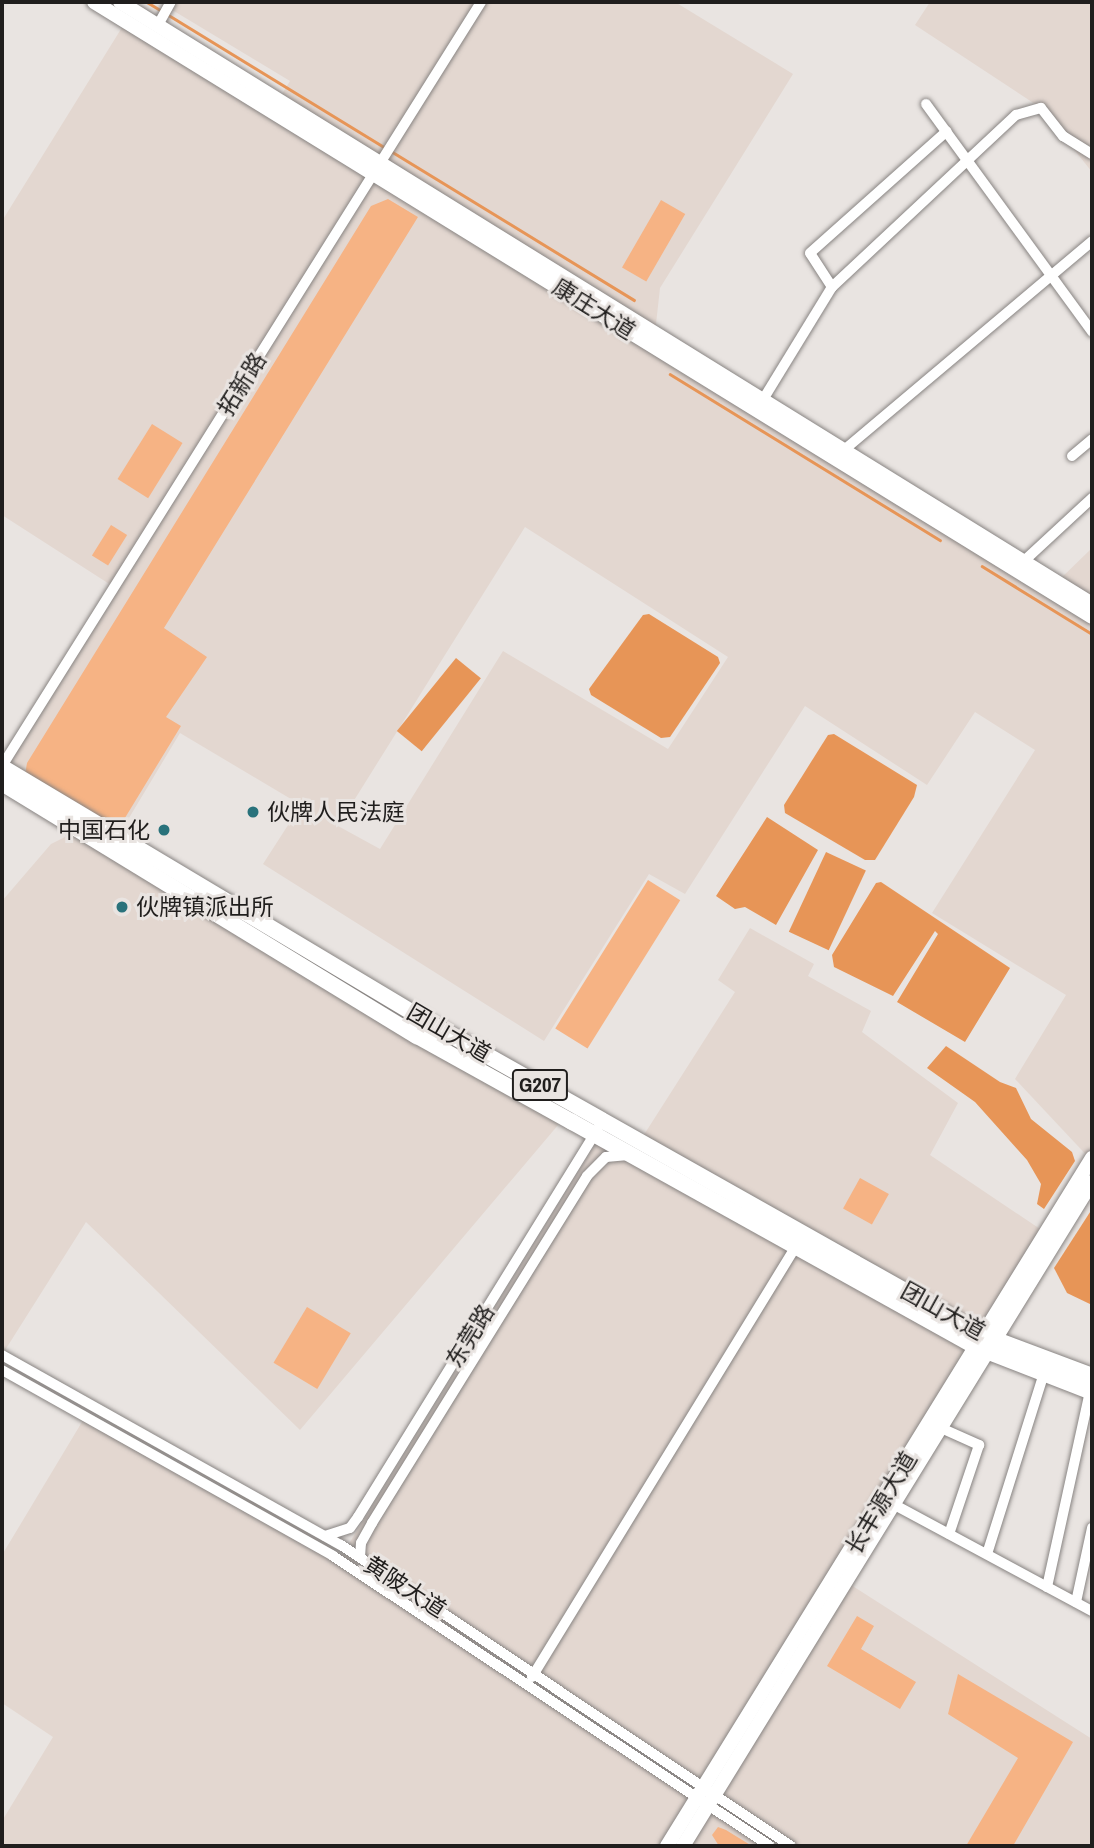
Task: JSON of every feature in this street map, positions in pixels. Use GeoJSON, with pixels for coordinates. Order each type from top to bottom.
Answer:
{"type":"FeatureCollection","features":[{"type":"Feature","properties":{"kind":"highway","name":"团山大道"},"geometry":{"type":"LineString","coordinates":[[2,766],[426,1021],[603,1121],[799,1240]]}},
{"type":"Feature","properties":{"kind":"highway","name":"团山大道"},"geometry":{"type":"LineString","coordinates":[[2,783],[417,1036],[594,1135],[799,1240],[1044,1373],[1091,1386]]}},
{"type":"Feature","properties":{"kind":"highway","name":"团山大道"},"geometry":{"type":"LineString","coordinates":[[985,1343],[1091,1386]]}},
{"type":"Feature","properties":{"kind":"main road","name":"康庄大道"},"geometry":{"type":"LineString","coordinates":[[94,2],[378,168],[1092,617]]}},
{"type":"Feature","properties":{"kind":"main road","name":"康庄大道"},"geometry":{"type":"LineString","coordinates":[[120,2],[164,13],[378,168]]}},
{"type":"Feature","properties":{"kind":"main road","name":"康庄大道"},"geometry":{"type":"LineString","coordinates":[[760,406],[844,450],[1092,604]]}},
{"type":"Feature","properties":{"kind":"main road","name":"长丰源大道"},"geometry":{"type":"LineString","coordinates":[[683,1846],[706,1796],[985,1343],[1092,1158]]}},
{"type":"Feature","properties":{"kind":"main road","name":"长丰源大道"},"geometry":{"type":"LineString","coordinates":[[667,1846],[706,1796],[893,1504],[941,1427],[985,1343],[1092,1182]]}},
{"type":"Feature","properties":{"kind":"street","name":"拓新路"},"geometry":{"type":"LineString","coordinates":[[2,766],[481,2]]}},
{"type":"Feature","properties":{"kind":"street"},"geometry":{"type":"LineString","coordinates":[[926,104],[969,159],[1092,332]]}},
{"type":"Feature","properties":{"kind":"street"},"geometry":{"type":"LineString","coordinates":[[760,406],[831,287],[1016,115],[1041,108],[1063,136],[1092,154]]}},
{"type":"Feature","properties":{"kind":"street"},"geometry":{"type":"LineString","coordinates":[[831,287],[810,253],[947,131]]}},
{"type":"Feature","properties":{"kind":"street"},"geometry":{"type":"LineString","coordinates":[[844,450],[1092,241]]}},
{"type":"Feature","properties":{"kind":"street"},"geometry":{"type":"LineString","coordinates":[[1072,456],[1092,439]]}},
{"type":"Feature","properties":{"kind":"street"},"geometry":{"type":"LineString","coordinates":[[1024,561],[1092,498]]}},
{"type":"Feature","properties":{"kind":"street","name":"东莞路"},"geometry":{"type":"LineString","coordinates":[[325,1536],[349,1528],[358,1517],[603,1121]]}},
{"type":"Feature","properties":{"kind":"street","name":"东莞路"},"geometry":{"type":"LineString","coordinates":[[360,1557],[360,1543],[587,1176],[606,1157],[631,1155]]}},
{"type":"Feature","properties":{"kind":"street"},"geometry":{"type":"LineString","coordinates":[[528,1683],[799,1240]]}},
{"type":"Feature","properties":{"kind":"street","name":"黄陂大道"},"geometry":{"type":"LineString","coordinates":[[2,1355],[360,1557],[536,1672],[770,1846]]}},
{"type":"Feature","properties":{"kind":"street","name":"黄陂大道"},"geometry":{"type":"LineString","coordinates":[[2,1370],[333,1556],[706,1796],[791,1846]]}},
{"type":"Feature","properties":{"kind":"street"},"geometry":{"type":"LineString","coordinates":[[987,1554],[1044,1373]]}},
{"type":"Feature","properties":{"kind":"street"},"geometry":{"type":"LineString","coordinates":[[1047,1587],[1091,1386]]}},
{"type":"Feature","properties":{"kind":"street"},"geometry":{"type":"LineString","coordinates":[[941,1427],[979,1445],[949,1534]]}},
{"type":"Feature","properties":{"kind":"street"},"geometry":{"type":"LineString","coordinates":[[893,1504],[1092,1611]]}},
{"type":"Feature","properties":{"kind":"street"},"geometry":{"type":"LineString","coordinates":[[1076,1602],[1092,1528]]}},
{"type":"Feature","properties":{"kind":"shaded area"},"geometry":{"type":"Polygon","coordinates":[[[159,2],[675,2],[793,74],[660,288],[655,333],[279,99],[290,81],[159,2]]]}},
{"type":"Feature","properties":{"kind":"shaded area"},"geometry":{"type":"Polygon","coordinates":[[[930,2],[1092,2],[1092,172],[1041,108],[915,25],[930,2]]]}},
{"type":"Feature","properties":{"kind":"shaded area"},"geometry":{"type":"Polygon","coordinates":[[[126,21],[1092,617],[1091,1160],[1015,1079],[1066,995],[932,913],[1035,750],[975,712],[927,785],[805,706],[685,894],[649,874],[544,1041],[263,864],[301,805],[180,733],[117,838],[2,767],[114,587],[2,515],[2,221],[126,21]],[[525,527],[338,826],[380,849],[503,651],[668,749],[728,657],[525,527]]]}},
{"type":"Feature","properties":{"kind":"shaded area"},"geometry":{"type":"Polygon","coordinates":[[[388,199],[418,217],[164,628],[207,657],[166,717],[181,726],[117,831],[25,775],[27,763],[371,206],[388,199]]]}},
{"type":"Feature","properties":{"kind":"shaded area"},"geometry":{"type":"Polygon","coordinates":[[[661,200],[685,214],[646,282],[622,268],[661,200]]]}},
{"type":"Feature","properties":{"kind":"shaded area"},"geometry":{"type":"Polygon","coordinates":[[[152,424],[183,443],[148,498],[118,479],[152,424]]]}},
{"type":"Feature","properties":{"kind":"shaded area"},"geometry":{"type":"Polygon","coordinates":[[[111,525],[127,535],[108,566],[92,556],[111,525]]]}},
{"type":"Feature","properties":{"kind":"shaded area"},"geometry":{"type":"Polygon","coordinates":[[[1092,548],[1092,604],[1057,582],[1092,548]]]}},
{"type":"Feature","properties":{"kind":"shaded area"},"geometry":{"type":"Polygon","coordinates":[[[649,614],[718,657],[720,663],[670,737],[661,738],[591,695],[589,689],[643,615],[649,614]]]}},
{"type":"Feature","properties":{"kind":"shaded area"},"geometry":{"type":"Polygon","coordinates":[[[456,658],[481,678],[422,751],[397,731],[456,658]]]}},
{"type":"Feature","properties":{"kind":"shaded area"},"geometry":{"type":"Polygon","coordinates":[[[834,734],[917,785],[914,797],[875,860],[865,860],[785,813],[784,805],[828,735],[834,734]]]}},
{"type":"Feature","properties":{"kind":"shaded area"},"geometry":{"type":"Polygon","coordinates":[[[767,817],[818,850],[776,925],[745,907],[735,909],[716,896],[767,817]]]}},
{"type":"Feature","properties":{"kind":"shaded area"},"geometry":{"type":"Polygon","coordinates":[[[77,831],[564,1118],[300,1430],[86,1222],[2,1355],[2,901],[51,844],[77,831]]]}},
{"type":"Feature","properties":{"kind":"shaded area"},"geometry":{"type":"Polygon","coordinates":[[[826,852],[866,871],[829,950],[789,932],[826,852]]]}},
{"type":"Feature","properties":{"kind":"shaded area"},"geometry":{"type":"Polygon","coordinates":[[[648,880],[680,900],[587,1049],[555,1028],[648,880]]]}},
{"type":"Feature","properties":{"kind":"shaded area"},"geometry":{"type":"Polygon","coordinates":[[[881,882],[1010,968],[965,1042],[897,1002],[938,934],[935,931],[893,996],[834,967],[832,955],[876,883],[881,882]]]}},
{"type":"Feature","properties":{"kind":"shaded area"},"geometry":{"type":"Polygon","coordinates":[[[750,928],[814,964],[808,976],[871,1011],[862,1032],[958,1103],[930,1155],[1046,1233],[983,1335],[640,1141],[735,992],[718,980],[750,928]]]}},
{"type":"Feature","properties":{"kind":"shaded area"},"geometry":{"type":"Polygon","coordinates":[[[946,1046],[1000,1082],[1016,1088],[1031,1119],[1072,1152],[1075,1161],[1044,1209],[1037,1204],[1041,1184],[1027,1160],[975,1102],[927,1068],[946,1046]]]}},
{"type":"Feature","properties":{"kind":"shaded area"},"geometry":{"type":"Polygon","coordinates":[[[599,1138],[976,1347],[837,1576],[1092,1739],[1092,1846],[2,1846],[2,1821],[53,1737],[2,1703],[2,1555],[85,1417],[228,1497],[232,1489],[342,1555],[599,1138]]]}},
{"type":"Feature","properties":{"kind":"shaded area"},"geometry":{"type":"Polygon","coordinates":[[[860,1178],[889,1194],[872,1225],[843,1209],[860,1178]]]}},
{"type":"Feature","properties":{"kind":"shaded area"},"geometry":{"type":"Polygon","coordinates":[[[1092,1209],[1092,1305],[1067,1293],[1054,1268],[1092,1209]]]}},
{"type":"Feature","properties":{"kind":"shaded area"},"geometry":{"type":"Polygon","coordinates":[[[307,1307],[351,1333],[317,1389],[274,1363],[307,1307]]]}},
{"type":"Feature","properties":{"kind":"shaded area"},"geometry":{"type":"Polygon","coordinates":[[[857,1616],[874,1626],[861,1649],[916,1682],[900,1709],[827,1666],[857,1616]]]}},
{"type":"Feature","properties":{"kind":"shaded area"},"geometry":{"type":"Polygon","coordinates":[[[958,1674],[1073,1742],[1013,1846],[966,1846],[1018,1758],[948,1714],[958,1674]]]}},
{"type":"Feature","properties":{"kind":"shaded area"},"geometry":{"type":"Polygon","coordinates":[[[718,1827],[752,1846],[719,1846],[712,1835],[718,1827]]]}},
{"type":"Feature","properties":{"kind":"waterway"},"geometry":{"type":"LineString","coordinates":[[147,2],[162,11]]}},
{"type":"Feature","properties":{"kind":"waterway"},"geometry":{"type":"LineString","coordinates":[[167,14],[386,148]]}},
{"type":"Feature","properties":{"kind":"waterway"},"geometry":{"type":"LineString","coordinates":[[391,151],[634,300]]}},
{"type":"Feature","properties":{"kind":"waterway"},"geometry":{"type":"LineString","coordinates":[[670,374],[940,540]]}},
{"type":"Feature","properties":{"kind":"waterway"},"geometry":{"type":"LineString","coordinates":[[982,566],[1092,634]]}},
{"type":"Feature","properties":{"kind":"place","name":"伙牌人民法庭"},"geometry":{"type":"Point","coordinates":[253,812]}},
{"type":"Feature","properties":{"kind":"place","name":"中国石化"},"geometry":{"type":"Point","coordinates":[164,830]}},
{"type":"Feature","properties":{"kind":"place","name":"伙牌镇派出所"},"geometry":{"type":"Point","coordinates":[122,907]}}]}
